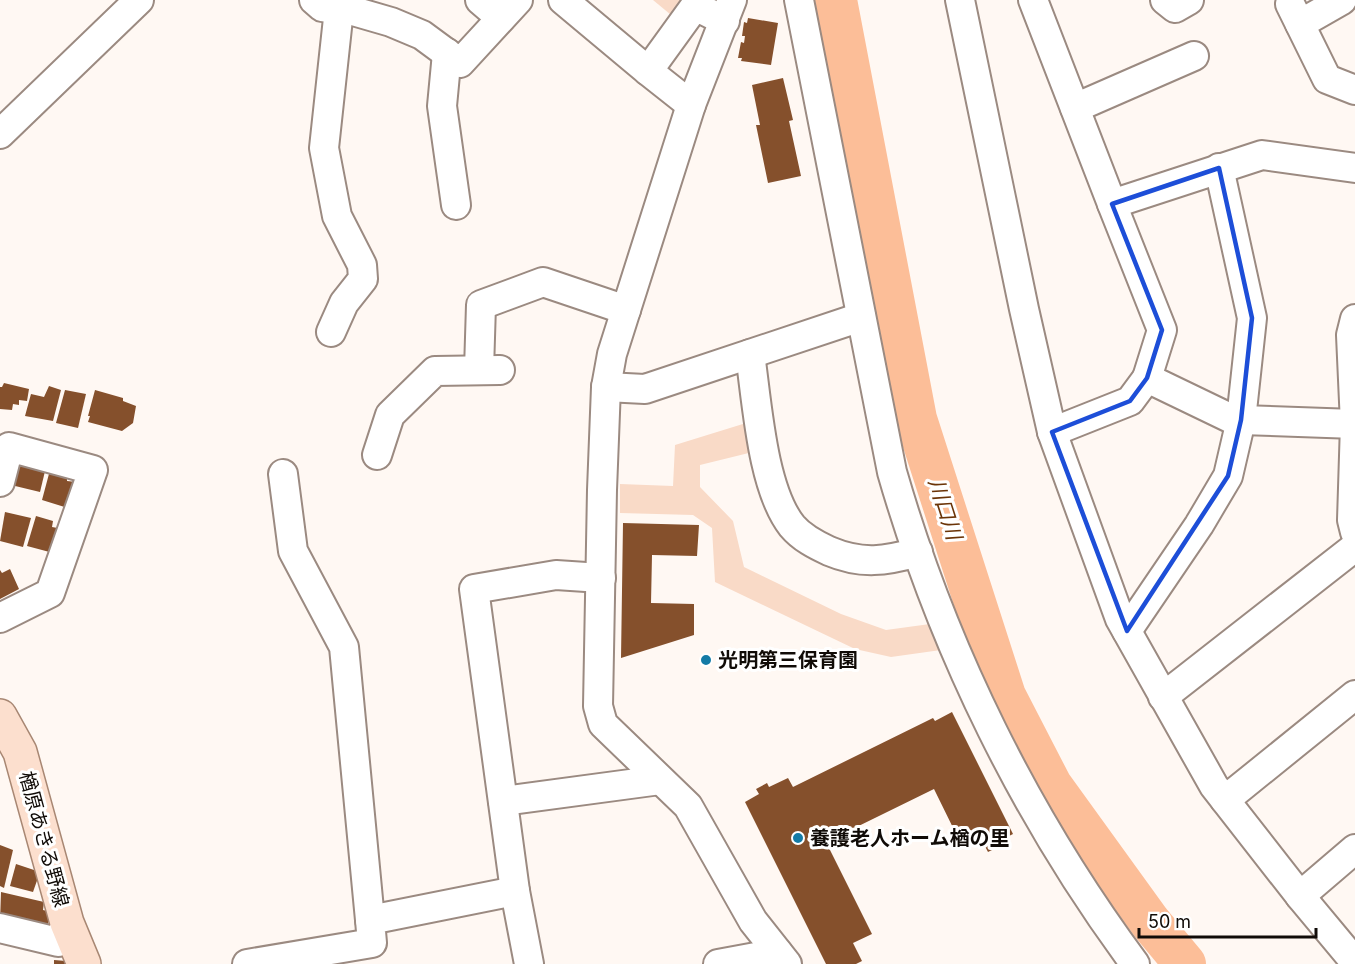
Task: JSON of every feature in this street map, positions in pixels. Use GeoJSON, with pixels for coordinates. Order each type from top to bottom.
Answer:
{"type":"FeatureCollection","features":[{"type":"Feature","properties":{"kind":"main road","name":"楢原あきる野線"},"geometry":{"type":"LineString","coordinates":[[0,716],[20,753],[58,943],[84,964]]}},
{"type":"Feature","properties":{"kind":"street"},"geometry":{"type":"LineString","coordinates":[[0,134],[139,0]]}},
{"type":"Feature","properties":{"kind":"street"},"geometry":{"type":"LineString","coordinates":[[563,0],[692,105]]}},
{"type":"Feature","properties":{"kind":"street"},"geometry":{"type":"LineString","coordinates":[[799,0],[818,87],[892,472],[918,552],[960,660],[1011,769],[1086,896],[1135,964]]}},
{"type":"Feature","properties":{"kind":"street"},"geometry":{"type":"LineString","coordinates":[[960,0],[1052,432],[1120,619],[1163,697],[1225,800],[1355,962]]}},
{"type":"Feature","properties":{"kind":"street"},"geometry":{"type":"LineString","coordinates":[[1033,0],[1162,330],[1148,378],[1130,401],[1052,432]]}},
{"type":"Feature","properties":{"kind":"street"},"geometry":{"type":"LineString","coordinates":[[1165,0],[1175,8],[1189,0]]}},
{"type":"Feature","properties":{"kind":"street"},"geometry":{"type":"LineString","coordinates":[[1342,0],[1295,14],[1327,79],[1355,90]]}},
{"type":"Feature","properties":{"kind":"street"},"geometry":{"type":"LineString","coordinates":[[332,332],[344,303],[363,279],[362,265],[337,216],[324,148],[327,5],[391,22],[422,35],[460,63],[500,6]]}},
{"type":"Feature","properties":{"kind":"street"},"geometry":{"type":"LineString","coordinates":[[648,71],[695,6],[728,11],[692,105],[612,354],[606,387],[598,706],[603,724],[688,806],[753,921],[783,958]]}},
{"type":"Feature","properties":{"kind":"street"},"geometry":{"type":"LineString","coordinates":[[447,53],[442,106],[456,205]]}},
{"type":"Feature","properties":{"kind":"street"},"geometry":{"type":"LineString","coordinates":[[1076,108],[1194,56]]}},
{"type":"Feature","properties":{"kind":"street"},"geometry":{"type":"LineString","coordinates":[[1112,204],[1262,155],[1355,168]]}},
{"type":"Feature","properties":{"kind":"street"},"geometry":{"type":"LineString","coordinates":[[1127,631],[1199,525],[1228,476],[1241,420],[1252,318],[1220,168]]}},
{"type":"Feature","properties":{"kind":"street"},"geometry":{"type":"LineString","coordinates":[[377,455],[390,415],[435,371],[490,370],[481,305],[543,282],[626,310]]}},
{"type":"Feature","properties":{"kind":"street"},"geometry":{"type":"LineString","coordinates":[[606,387],[645,389],[861,317]]}},
{"type":"Feature","properties":{"kind":"street"},"geometry":{"type":"LineString","coordinates":[[1355,319],[1351,335],[1355,424],[1352,520],[1355,532]]}},
{"type":"Feature","properties":{"kind":"street"},"geometry":{"type":"LineString","coordinates":[[750,354],[771,482],[781,508],[793,527],[813,544],[840,555],[869,561],[893,559],[918,552]]}},
{"type":"Feature","properties":{"kind":"street"},"geometry":{"type":"LineString","coordinates":[[1148,378],[1230,418],[1355,424]]}},
{"type":"Feature","properties":{"kind":"street"},"geometry":{"type":"LineString","coordinates":[[0,482],[9,447],[93,470],[50,593],[0,618]]}},
{"type":"Feature","properties":{"kind":"street"},"geometry":{"type":"LineString","coordinates":[[284,474],[293,551],[344,647],[372,943]]}},
{"type":"Feature","properties":{"kind":"street"},"geometry":{"type":"LineString","coordinates":[[1163,697],[1355,547]]}},
{"type":"Feature","properties":{"kind":"street"},"geometry":{"type":"LineString","coordinates":[[529,964],[514,891],[474,589],[556,575],[601,578]]}},
{"type":"Feature","properties":{"kind":"street"},"geometry":{"type":"LineString","coordinates":[[1225,800],[1355,695]]}},
{"type":"Feature","properties":{"kind":"street"},"geometry":{"type":"LineString","coordinates":[[503,801],[660,780]]}},
{"type":"Feature","properties":{"kind":"street"},"geometry":{"type":"LineString","coordinates":[[1300,896],[1355,849]]}},
{"type":"Feature","properties":{"kind":"street"},"geometry":{"type":"LineString","coordinates":[[247,964],[372,943],[514,891]]}},
{"type":"Feature","properties":{"kind":"street"},"geometry":{"type":"LineString","coordinates":[[0,928],[58,943]]}},
{"type":"Feature","properties":{"kind":"street"},"geometry":{"type":"LineString","coordinates":[[718,964],[783,958]]}},
{"type":"Feature","properties":{"kind":"highlighted area"},"geometry":{"type":"Polygon","coordinates":[[[1219,168],[1252,318],[1241,420],[1228,476],[1127,631],[1052,432],[1130,401],[1147,378],[1162,330],[1112,204],[1219,168]]]}},
{"type":"Feature","properties":{"kind":"shaded area"},"geometry":{"type":"Polygon","coordinates":[[[653,0],[700,0],[682,24],[653,0]]]}},
{"type":"Feature","properties":{"kind":"shaded area"},"geometry":{"type":"Polygon","coordinates":[[[759,419],[765,449],[700,465],[700,487],[733,521],[744,567],[841,614],[886,630],[930,624],[941,650],[891,657],[855,649],[715,582],[712,528],[693,515],[620,513],[620,484],[673,486],[675,445],[759,419]]]}},
{"type":"Feature","properties":{"kind":"building"},"geometry":{"type":"Polygon","coordinates":[[[748,18],[778,23],[771,65],[741,61],[742,58],[738,58],[741,42],[744,43],[745,36],[742,36],[744,22],[747,23],[748,18]]]}},
{"type":"Feature","properties":{"kind":"building"},"geometry":{"type":"Polygon","coordinates":[[[783,78],[793,120],[789,121],[801,176],[768,183],[756,125],[760,125],[752,85],[783,78]]]}},
{"type":"Feature","properties":{"kind":"building"},"geometry":{"type":"Polygon","coordinates":[[[4,383],[29,389],[27,401],[19,400],[19,405],[13,404],[12,410],[0,409],[0,387],[4,383]]]}},
{"type":"Feature","properties":{"kind":"building"},"geometry":{"type":"Polygon","coordinates":[[[49,386],[61,390],[53,421],[25,416],[31,394],[44,397],[49,386]]]}},
{"type":"Feature","properties":{"kind":"building"},"geometry":{"type":"Polygon","coordinates":[[[65,390],[86,394],[78,428],[56,423],[65,390]]]}},
{"type":"Feature","properties":{"kind":"building"},"geometry":{"type":"Polygon","coordinates":[[[95,390],[123,398],[123,401],[136,406],[133,423],[122,431],[88,422],[95,390]]]}},
{"type":"Feature","properties":{"kind":"building"},"geometry":{"type":"Polygon","coordinates":[[[18,463],[46,467],[40,492],[11,485],[18,463]]]}},
{"type":"Feature","properties":{"kind":"building"},"geometry":{"type":"Polygon","coordinates":[[[50,470],[67,474],[67,481],[76,482],[71,509],[42,500],[50,470]]]}},
{"type":"Feature","properties":{"kind":"building"},"geometry":{"type":"Polygon","coordinates":[[[5,512],[31,518],[23,547],[0,541],[5,512]]]}},
{"type":"Feature","properties":{"kind":"building"},"geometry":{"type":"Polygon","coordinates":[[[36,516],[53,521],[52,527],[63,529],[57,554],[27,546],[36,516]]]}},
{"type":"Feature","properties":{"kind":"building","name":"光明第三保育園"},"geometry":{"type":"Polygon","coordinates":[[[623,523],[699,525],[697,556],[652,555],[651,603],[694,604],[694,635],[621,658],[623,523]]]}},
{"type":"Feature","properties":{"kind":"building"},"geometry":{"type":"Polygon","coordinates":[[[10,569],[19,589],[0,599],[0,570],[2,573],[10,569]]]}},
{"type":"Feature","properties":{"kind":"building","name":"養護老人ホーム楢の里"},"geometry":{"type":"Polygon","coordinates":[[[952,712],[1013,834],[995,843],[996,848],[988,852],[979,835],[961,844],[934,789],[826,842],[872,934],[853,943],[862,961],[856,964],[826,964],[745,802],[759,794],[756,789],[767,783],[769,787],[788,778],[793,787],[933,718],[935,721],[952,712]]]}},
{"type":"Feature","properties":{"kind":"building"},"geometry":{"type":"Polygon","coordinates":[[[0,845],[13,850],[4,888],[0,886],[0,845]]]}},
{"type":"Feature","properties":{"kind":"building"},"geometry":{"type":"Polygon","coordinates":[[[16,864],[40,872],[33,892],[10,886],[16,864]]]}},
{"type":"Feature","properties":{"kind":"building"},"geometry":{"type":"Polygon","coordinates":[[[1,892],[44,902],[43,910],[51,912],[46,931],[0,922],[1,892]]]}},
{"type":"Feature","properties":{"kind":"building"},"geometry":{"type":"Polygon","coordinates":[[[54,960],[66,961],[66,964],[54,964],[54,960]]]}},
{"type":"Feature","properties":{"kind":"waterway","name":"川口川"},"geometry":{"type":"LineString","coordinates":[[836,0],[916,419],[1005,696],[1051,785],[1150,922],[1185,964]]}},
{"type":"Feature","properties":{"kind":"place","name":"光明第三保育園"},"geometry":{"type":"Point","coordinates":[706,660]}},
{"type":"Feature","properties":{"kind":"place","name":"養護老人ホーム楢の里"},"geometry":{"type":"Point","coordinates":[798,838]}}]}
